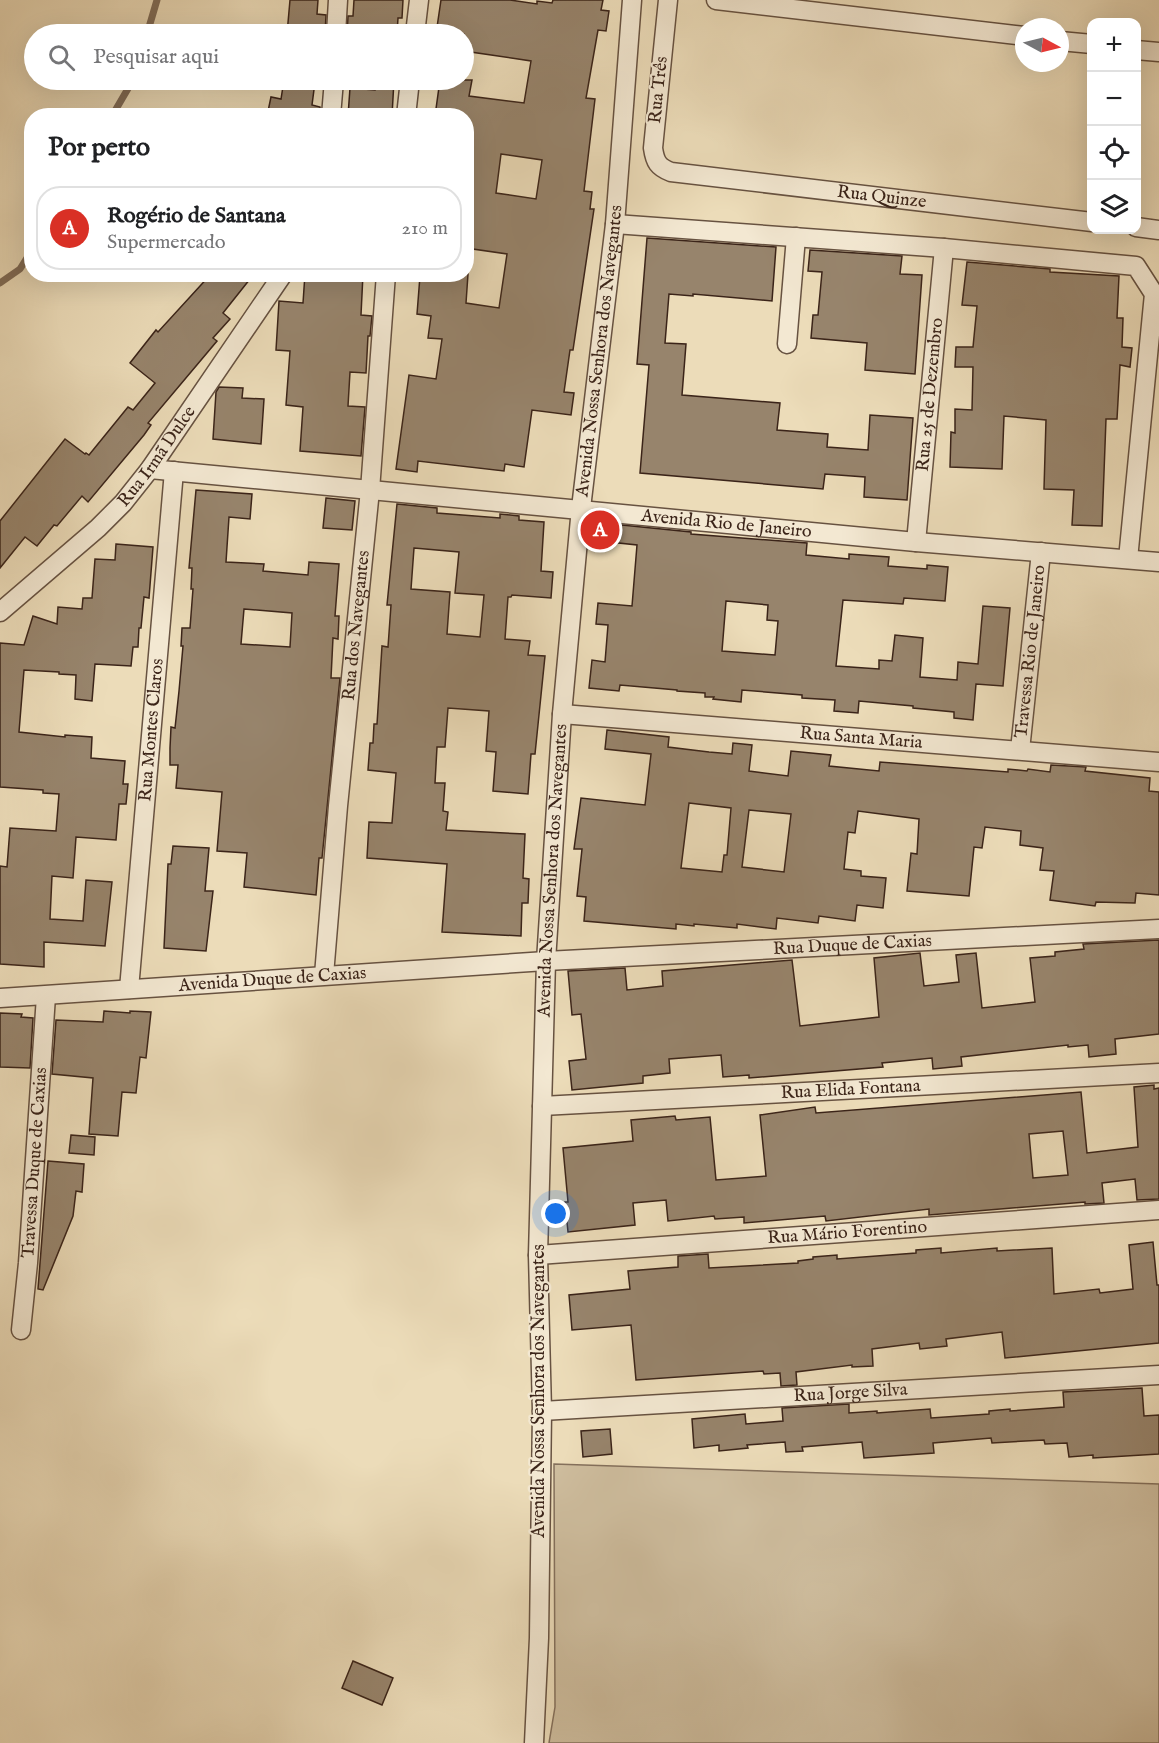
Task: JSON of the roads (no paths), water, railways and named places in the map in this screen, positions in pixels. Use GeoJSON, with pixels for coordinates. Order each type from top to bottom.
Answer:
{"type":"FeatureCollection","features":[{"type":"Feature","properties":{"kind":"street"},"geometry":{"type":"LineString","coordinates":[[337,24],[338,0]]}},
{"type":"Feature","properties":{"kind":"street"},"geometry":{"type":"LineString","coordinates":[[416,24],[419,0]]}},
{"type":"Feature","properties":{"kind":"street","name":"Avenida Nossa Senhora dos Navegantes"},"geometry":{"type":"LineString","coordinates":[[534,1743],[539,1638],[542,1411],[538,1255],[546,961],[562,714],[581,508],[615,224],[632,0]]}},
{"type":"Feature","properties":{"kind":"street","name":"Rua Três"},"geometry":{"type":"LineString","coordinates":[[668,0],[653,148],[656,164],[671,172]]}},
{"type":"Feature","properties":{"kind":"street"},"geometry":{"type":"LineString","coordinates":[[716,0],[1015,35]]}},
{"type":"Feature","properties":{"kind":"street"},"geometry":{"type":"LineString","coordinates":[[1069,41],[1087,43]]}},
{"type":"Feature","properties":{"kind":"street"},"geometry":{"type":"LineString","coordinates":[[1141,50],[1159,52]]}},
{"type":"Feature","properties":{"kind":"street"},"geometry":{"type":"LineString","coordinates":[[332,108],[333,90]]}},
{"type":"Feature","properties":{"kind":"street"},"geometry":{"type":"LineString","coordinates":[[407,108],[409,90]]}},
{"type":"Feature","properties":{"kind":"street","name":"Rua Quinze"},"geometry":{"type":"LineString","coordinates":[[671,172],[1087,221]]}},
{"type":"Feature","properties":{"kind":"street"},"geometry":{"type":"LineString","coordinates":[[615,224],[944,248],[1136,266],[1154,294],[1128,559]]}},
{"type":"Feature","properties":{"kind":"street"},"geometry":{"type":"LineString","coordinates":[[1141,228],[1159,230]]}},
{"type":"Feature","properties":{"kind":"street"},"geometry":{"type":"LineString","coordinates":[[788,344],[796,237]]}},
{"type":"Feature","properties":{"kind":"street","name":"Rua 25 de Dezembro"},"geometry":{"type":"LineString","coordinates":[[916,542],[944,248]]}},
{"type":"Feature","properties":{"kind":"street","name":"Rua Irmã Dulce"},"geometry":{"type":"LineString","coordinates":[[0,612],[98,528],[150,469],[278,282]]}},
{"type":"Feature","properties":{"kind":"street","name":"Rua dos Navegantes"},"geometry":{"type":"LineString","coordinates":[[324,975],[338,806],[370,490],[385,282]]}},
{"type":"Feature","properties":{"kind":"street","name":"Avenida Rio de Janeiro"},"geometry":{"type":"LineString","coordinates":[[150,469],[581,508],[916,542],[1159,562]]}},
{"type":"Feature","properties":{"kind":"street","name":"Rua Montes Claros"},"geometry":{"type":"LineString","coordinates":[[129,989],[174,471]]}},
{"type":"Feature","properties":{"kind":"street","name":"Travessa Rio de Janeiro"},"geometry":{"type":"LineString","coordinates":[[1020,750],[1041,552]]}},
{"type":"Feature","properties":{"kind":"street","name":"Rua Santa Maria"},"geometry":{"type":"LineString","coordinates":[[562,714],[1159,762]]}},
{"type":"Feature","properties":{"kind":"street","name":"Rua Duque de Caxias"},"geometry":{"type":"LineString","coordinates":[[546,961],[1159,929]]}},
{"type":"Feature","properties":{"kind":"street","name":"Avenida Duque de Caxias"},"geometry":{"type":"LineString","coordinates":[[0,998],[546,961]]}},
{"type":"Feature","properties":{"kind":"street","name":"Travessa Duque de Caxias"},"geometry":{"type":"LineString","coordinates":[[21,1330],[28,1263],[45,996]]}},
{"type":"Feature","properties":{"kind":"street","name":"Rua Elida Fontana"},"geometry":{"type":"LineString","coordinates":[[542,1106],[1159,1073]]}},
{"type":"Feature","properties":{"kind":"street","name":"Rua Mário Forentino"},"geometry":{"type":"LineString","coordinates":[[538,1255],[1159,1210]]}},
{"type":"Feature","properties":{"kind":"street","name":"Rua Jorge Silva"},"geometry":{"type":"LineString","coordinates":[[542,1411],[1159,1375]]}},
{"type":"Feature","properties":{"kind":"waterway"},"geometry":{"type":"LineString","coordinates":[[150,24],[157,0]]}},
{"type":"Feature","properties":{"kind":"waterway"},"geometry":{"type":"LineString","coordinates":[[117,108],[127,90]]}},
{"type":"Feature","properties":{"kind":"waterway"},"geometry":{"type":"LineString","coordinates":[[0,283],[20,269],[24,263]]}},
{"type":"Feature","properties":{"kind":"place","name":"Rogério de Santana"},"geometry":{"type":"Point","coordinates":[600,530]}}]}
